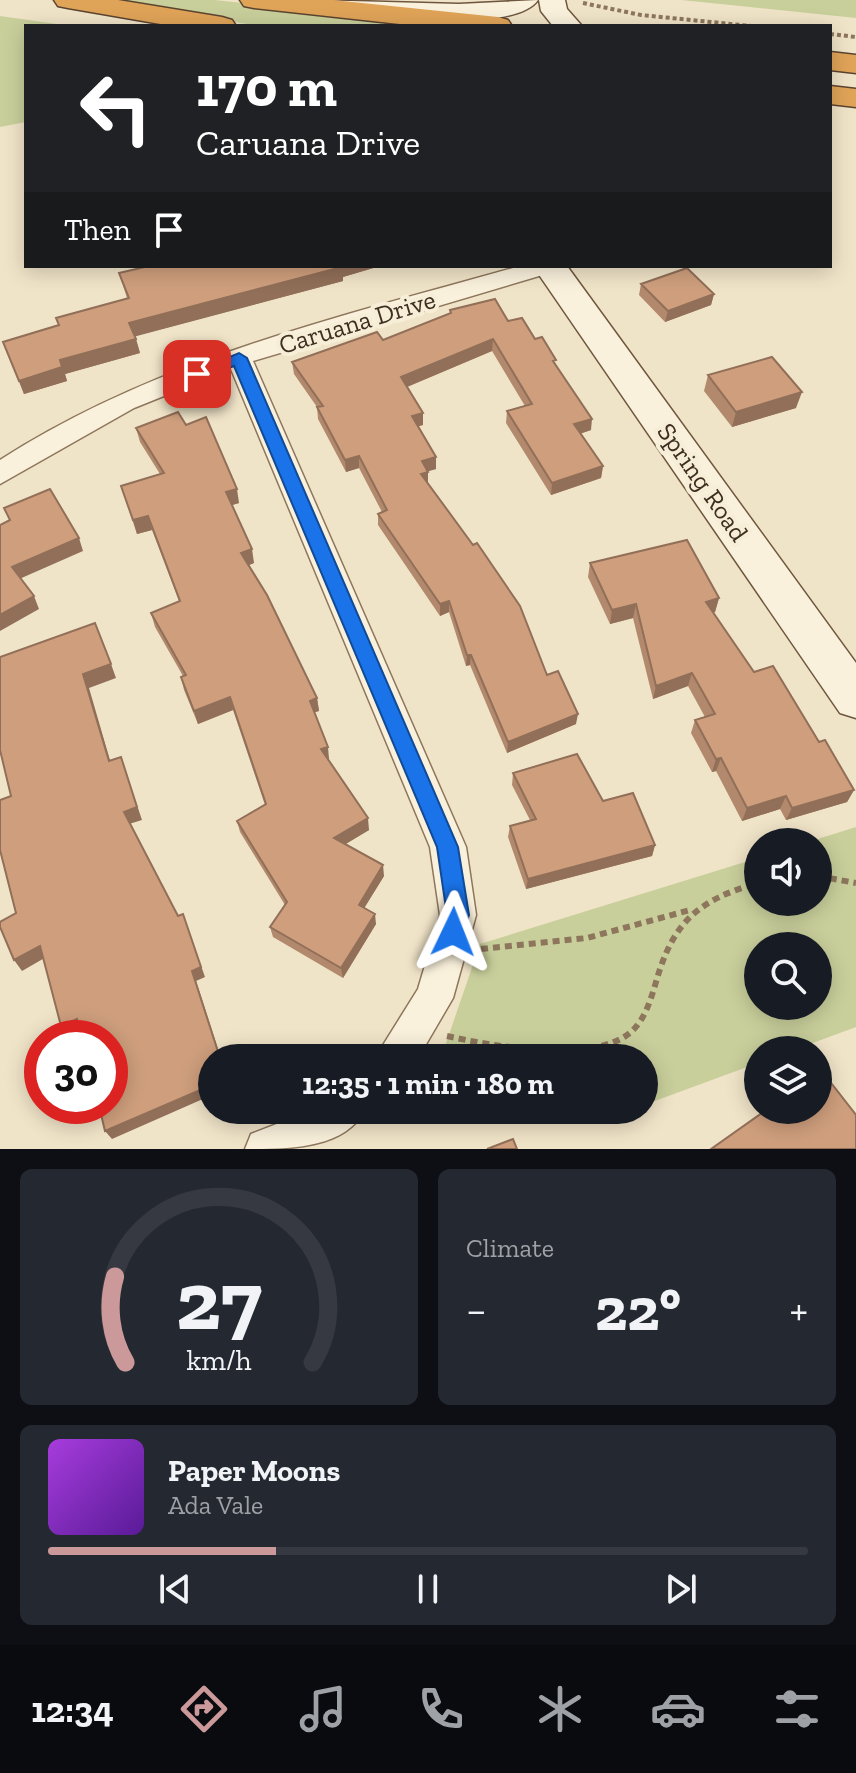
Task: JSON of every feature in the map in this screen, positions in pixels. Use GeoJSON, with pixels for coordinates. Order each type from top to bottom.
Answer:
{"type":"FeatureCollection","features":[{"type":"Feature","properties":{"kind":"highway"},"geometry":{"type":"LineString","coordinates":[[68,0],[210,24]]}},
{"type":"Feature","properties":{"kind":"highway"},"geometry":{"type":"LineString","coordinates":[[254,0],[511,11]]}},
{"type":"Feature","properties":{"kind":"highway"},"geometry":{"type":"LineString","coordinates":[[832,61],[856,64]]}},
{"type":"Feature","properties":{"kind":"highway"},"geometry":{"type":"LineString","coordinates":[[832,95],[856,98]]}},
{"type":"Feature","properties":{"kind":"main road"},"geometry":{"type":"LineString","coordinates":[[327,0],[418,9],[511,11]]}},
{"type":"Feature","properties":{"kind":"main road"},"geometry":{"type":"LineString","coordinates":[[552,0],[554,11],[574,14]]}},
{"type":"Feature","properties":{"kind":"main road","name":"Spring Road"},"geometry":{"type":"LineString","coordinates":[[550,268],[856,699]]}},
{"type":"Feature","properties":{"kind":"street","name":"Caruana Drive"},"geometry":{"type":"LineString","coordinates":[[0,474],[37,447],[98,415],[239,358],[542,268]]}},
{"type":"Feature","properties":{"kind":"street"},"geometry":{"type":"LineString","coordinates":[[239,358],[448,847],[458,915],[434,998],[404,1044]]}},
{"type":"Feature","properties":{"kind":"street"},"geometry":{"type":"LineString","coordinates":[[266,1149],[321,1130],[328,1124]]}},
{"type":"Feature","properties":{"kind":"path"},"geometry":{"type":"LineString","coordinates":[[574,14],[641,15],[731,24]]}},
{"type":"Feature","properties":{"kind":"path"},"geometry":{"type":"LineString","coordinates":[[832,34],[856,37]]}},
{"type":"Feature","properties":{"kind":"path"},"geometry":{"type":"LineString","coordinates":[[832,879],[856,883]]}},
{"type":"Feature","properties":{"kind":"path"},"geometry":{"type":"LineString","coordinates":[[448,948],[513,949],[580,941],[641,928],[744,888]]}},
{"type":"Feature","properties":{"kind":"path"},"geometry":{"type":"LineString","coordinates":[[415,1028],[485,1046],[549,1049],[598,1045],[630,1034],[650,1004],[673,931],[694,908]]}},
{"type":"Feature","properties":{"kind":"green space"},"geometry":{"type":"Polygon","coordinates":[[[100,0],[215,0],[433,24],[247,24],[100,0]]]}},
{"type":"Feature","properties":{"kind":"green space"},"geometry":{"type":"Polygon","coordinates":[[[681,0],[856,0],[856,18],[681,0]]]}},
{"type":"Feature","properties":{"kind":"green space"},"geometry":{"type":"Polygon","coordinates":[[[0,16],[57,24],[24,24],[24,122],[0,127],[0,16]]]}},
{"type":"Feature","properties":{"kind":"green space"},"geometry":{"type":"Polygon","coordinates":[[[856,827],[856,1027],[832,1036],[744,1036],[744,1068],[658,1100],[658,1044],[446,1044],[480,944],[744,862],[744,916],[832,916],[832,834],[856,827]]]}},
{"type":"Feature","properties":{"kind":"building"},"geometry":{"type":"Polygon","coordinates":[[[140,268],[338,268],[129,323],[136,339],[60,360],[62,367],[19,381],[3,342],[59,325],[56,318],[129,298],[119,273],[140,268]]]}},
{"type":"Feature","properties":{"kind":"building"},"geometry":{"type":"Polygon","coordinates":[[[687,268],[714,294],[668,311],[641,284],[687,268]]]}},
{"type":"Feature","properties":{"kind":"building"},"geometry":{"type":"Polygon","coordinates":[[[495,299],[508,321],[522,318],[535,339],[542,337],[556,360],[553,361],[592,419],[574,424],[603,466],[552,483],[507,411],[532,404],[493,339],[401,377],[423,413],[412,416],[436,457],[422,461],[428,472],[421,474],[473,545],[477,543],[520,606],[547,675],[558,671],[578,714],[508,742],[471,655],[467,655],[449,601],[440,604],[378,514],[387,510],[359,456],[345,460],[317,407],[323,406],[292,362],[377,332],[383,340],[451,313],[450,310],[495,299]]]}},
{"type":"Feature","properties":{"kind":"building"},"geometry":{"type":"Polygon","coordinates":[[[772,357],[802,392],[736,412],[708,375],[772,357]]]}},
{"type":"Feature","properties":{"kind":"building"},"geometry":{"type":"Polygon","coordinates":[[[178,412],[186,425],[206,417],[237,489],[226,492],[252,549],[241,553],[267,595],[317,698],[310,701],[328,747],[321,749],[368,818],[334,838],[383,865],[359,905],[375,914],[341,968],[270,927],[287,902],[237,821],[266,804],[230,697],[194,711],[181,677],[186,675],[151,613],[180,601],[148,516],[133,520],[121,486],[164,473],[136,428],[178,412]]]}},
{"type":"Feature","properties":{"kind":"building"},"geometry":{"type":"Polygon","coordinates":[[[50,489],[79,538],[12,567],[34,596],[0,615],[0,525],[10,520],[4,508],[50,489]]]}},
{"type":"Feature","properties":{"kind":"building"},"geometry":{"type":"Polygon","coordinates":[[[687,540],[719,598],[706,602],[754,672],[773,666],[819,742],[825,740],[854,790],[792,808],[786,796],[747,808],[721,758],[716,759],[695,720],[715,714],[692,673],[656,686],[636,604],[612,610],[590,563],[687,540]]]}},
{"type":"Feature","properties":{"kind":"building"},"geometry":{"type":"Polygon","coordinates":[[[95,623],[111,664],[83,674],[109,761],[121,757],[137,807],[124,812],[178,916],[183,914],[201,967],[192,971],[215,1044],[198,1044],[198,1091],[128,1121],[128,1020],[59,1020],[40,946],[14,960],[0,927],[0,922],[16,913],[0,850],[0,800],[11,796],[0,750],[0,657],[95,623]]]}},
{"type":"Feature","properties":{"kind":"building"},"geometry":{"type":"Polygon","coordinates":[[[577,754],[603,801],[633,793],[655,845],[528,879],[510,826],[536,819],[513,773],[577,754]]]}},
{"type":"Feature","properties":{"kind":"building"},"geometry":{"type":"Polygon","coordinates":[[[832,1084],[856,1115],[856,1149],[711,1149],[746,1124],[832,1124],[832,1084]]]}},
{"type":"Feature","properties":{"kind":"building"},"geometry":{"type":"Polygon","coordinates":[[[103,1124],[121,1124],[105,1131],[103,1124]]]}},
{"type":"Feature","properties":{"kind":"building"},"geometry":{"type":"Polygon","coordinates":[[[513,1139],[517,1149],[487,1149],[513,1139]]]}},
{"type":"Feature","properties":{"kind":"route"},"geometry":{"type":"LineString","coordinates":[[197,374],[239,358],[448,847],[458,915],[453,932]]}}]}
